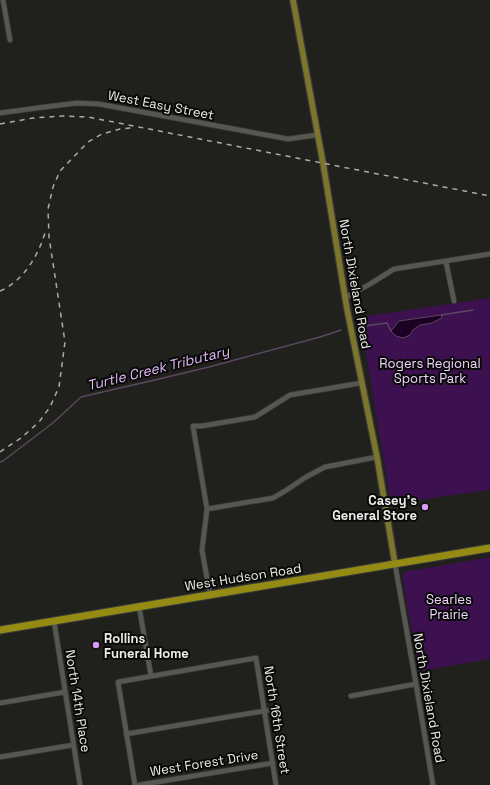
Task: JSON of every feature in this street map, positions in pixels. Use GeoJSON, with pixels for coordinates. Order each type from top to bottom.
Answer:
{"type":"FeatureCollection","features":[{"type":"Feature","properties":{"kind":"highway","name":"West Hudson Road"},"geometry":{"type":"LineString","coordinates":[[0,630],[490,548]]}},
{"type":"Feature","properties":{"kind":"main road","name":"North Dixieland Road"},"geometry":{"type":"LineString","coordinates":[[292,0],[323,163],[345,298],[377,457],[395,564]]}},
{"type":"Feature","properties":{"kind":"street"},"geometry":{"type":"LineString","coordinates":[[3,0],[3,14],[10,40]]}},
{"type":"Feature","properties":{"kind":"street","name":"West Easy Street"},"geometry":{"type":"LineString","coordinates":[[0,113],[77,103],[99,104],[288,140],[317,135]]}},
{"type":"Feature","properties":{"kind":"street"},"geometry":{"type":"LineString","coordinates":[[345,298],[394,269],[490,254]]}},
{"type":"Feature","properties":{"kind":"street"},"geometry":{"type":"LineString","coordinates":[[446,262],[454,301]]}},
{"type":"Feature","properties":{"kind":"street"},"geometry":{"type":"LineString","coordinates":[[210,595],[202,550],[207,509],[193,426],[202,426],[256,417],[290,395],[361,383]]}},
{"type":"Feature","properties":{"kind":"street"},"geometry":{"type":"LineString","coordinates":[[207,509],[273,498],[306,476],[325,467],[377,457]]}},
{"type":"Feature","properties":{"kind":"street","name":"North Dixieland Road"},"geometry":{"type":"LineString","coordinates":[[395,564],[433,785]]}},
{"type":"Feature","properties":{"kind":"street"},"geometry":{"type":"LineString","coordinates":[[135,785],[118,682],[151,676],[139,606]]}},
{"type":"Feature","properties":{"kind":"street","name":"North 14th Place"},"geometry":{"type":"LineString","coordinates":[[54,621],[80,785]]}},
{"type":"Feature","properties":{"kind":"street","name":"North 16th Street"},"geometry":{"type":"LineString","coordinates":[[151,676],[256,658],[276,785]]}},
{"type":"Feature","properties":{"kind":"street"},"geometry":{"type":"LineString","coordinates":[[351,696],[416,684]]}},
{"type":"Feature","properties":{"kind":"street"},"geometry":{"type":"LineString","coordinates":[[0,703],[65,692]]}},
{"type":"Feature","properties":{"kind":"street"},"geometry":{"type":"LineString","coordinates":[[126,734],[276,708]]}},
{"type":"Feature","properties":{"kind":"street"},"geometry":{"type":"LineString","coordinates":[[0,757],[74,745]]}},
{"type":"Feature","properties":{"kind":"street","name":"West Forest Drive"},"geometry":{"type":"LineString","coordinates":[[139,785],[273,763]]}},
{"type":"Feature","properties":{"kind":"green space","name":"Rogers Regional Sports Park"},"geometry":{"type":"Polygon","coordinates":[[[490,298],[490,490],[391,504],[360,317],[490,298]]]}},
{"type":"Feature","properties":{"kind":"green space","name":"Searles Prairie"},"geometry":{"type":"Polygon","coordinates":[[[490,557],[490,659],[419,671],[402,576],[404,572],[490,557]]]}},
{"type":"Feature","properties":{"kind":"shaded area"},"geometry":{"type":"Polygon","coordinates":[[[441,315],[442,318],[432,323],[420,325],[413,330],[410,335],[403,338],[396,336],[391,331],[399,321],[441,315]]]}},
{"type":"Feature","properties":{"kind":"waterway","name":"Turtle Creek Tributary"},"geometry":{"type":"LineString","coordinates":[[441,315],[473,310]]}},
{"type":"Feature","properties":{"kind":"waterway","name":"Turtle Creek Tributary"},"geometry":{"type":"LineString","coordinates":[[364,326],[387,323],[391,330]]}},
{"type":"Feature","properties":{"kind":"waterway","name":"Turtle Creek Tributary"},"geometry":{"type":"LineString","coordinates":[[0,462],[54,422],[81,397],[209,367],[341,330]]}},
{"type":"Feature","properties":{"kind":"railway"},"geometry":{"type":"LineString","coordinates":[[0,124],[33,118],[64,116],[88,117],[490,196]]}},
{"type":"Feature","properties":{"kind":"railway"},"geometry":{"type":"LineString","coordinates":[[0,452],[21,438],[39,422],[50,407],[59,387],[65,342],[49,237],[48,209],[53,187],[60,171],[88,142],[102,134],[120,129],[131,128]]}},
{"type":"Feature","properties":{"kind":"railway"},"geometry":{"type":"LineString","coordinates":[[0,291],[16,280],[30,265],[40,247],[46,229]]}},
{"type":"Feature","properties":{"kind":"place","name":"Casey's General Store"},"geometry":{"type":"Point","coordinates":[425,507]}},
{"type":"Feature","properties":{"kind":"place","name":"Rollins Funeral Home"},"geometry":{"type":"Point","coordinates":[96,645]}}]}
